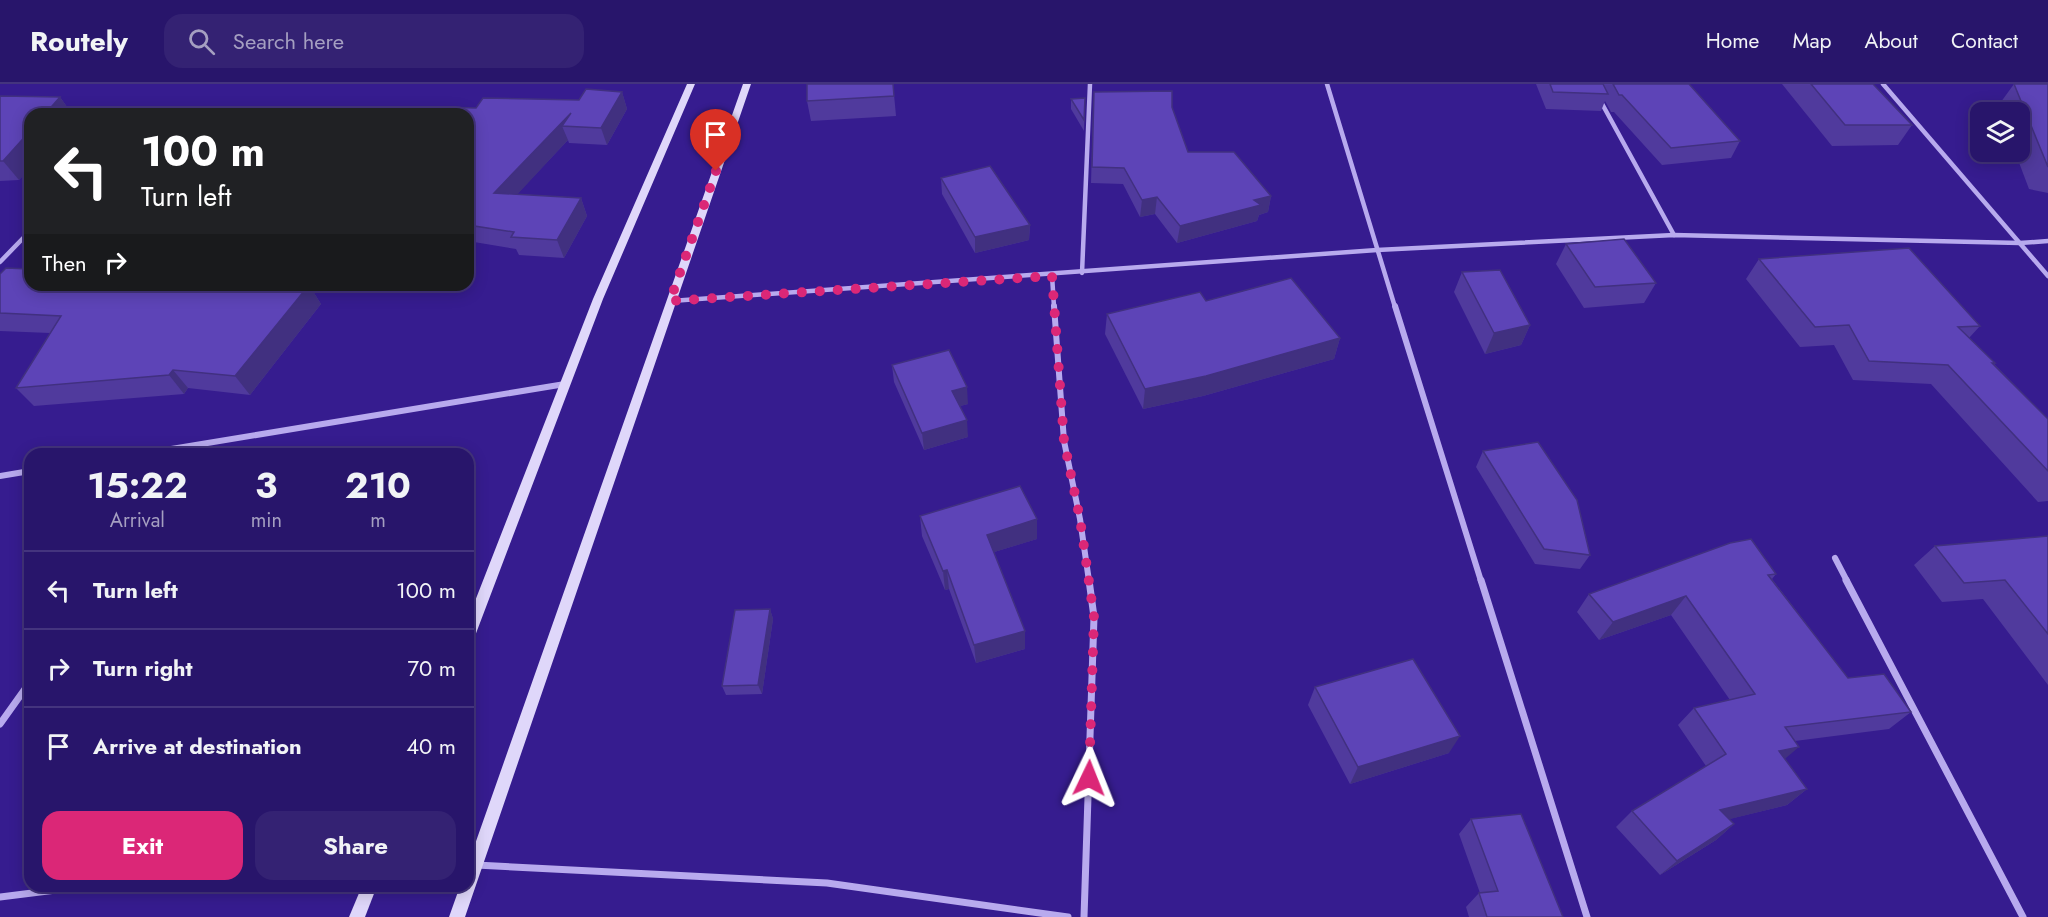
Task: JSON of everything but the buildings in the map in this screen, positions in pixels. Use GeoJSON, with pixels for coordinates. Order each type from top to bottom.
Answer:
{"type":"FeatureCollection","features":[{"type":"Feature","properties":{"kind":"main road"},"geometry":{"type":"LineString","coordinates":[[474,621],[598,299],[691,84]]}},
{"type":"Feature","properties":{"kind":"main road"},"geometry":{"type":"LineString","coordinates":[[474,870],[747,84]]}},
{"type":"Feature","properties":{"kind":"main road"},"geometry":{"type":"LineString","coordinates":[[357,917],[367,892]]}},
{"type":"Feature","properties":{"kind":"main road"},"geometry":{"type":"LineString","coordinates":[[457,917],[466,892]]}},
{"type":"Feature","properties":{"kind":"street"},"geometry":{"type":"LineString","coordinates":[[1082,273],[1090,84]]}},
{"type":"Feature","properties":{"kind":"street"},"geometry":{"type":"LineString","coordinates":[[1327,84],[1587,917]]}},
{"type":"Feature","properties":{"kind":"street"},"geometry":{"type":"LineString","coordinates":[[1883,84],[2048,276]]}},
{"type":"Feature","properties":{"kind":"street"},"geometry":{"type":"LineString","coordinates":[[1597,94],[1674,235]]}},
{"type":"Feature","properties":{"kind":"street"},"geometry":{"type":"LineString","coordinates":[[670,301],[1052,276],[1377,250],[1674,235],[2048,242]]}},
{"type":"Feature","properties":{"kind":"street"},"geometry":{"type":"LineString","coordinates":[[0,262],[24,237]]}},
{"type":"Feature","properties":{"kind":"street"},"geometry":{"type":"LineString","coordinates":[[1052,276],[1064,441],[1080,519],[1094,617],[1084,917]]}},
{"type":"Feature","properties":{"kind":"street"},"geometry":{"type":"LineString","coordinates":[[184,448],[566,384]]}},
{"type":"Feature","properties":{"kind":"street"},"geometry":{"type":"LineString","coordinates":[[0,476],[24,472]]}},
{"type":"Feature","properties":{"kind":"street"},"geometry":{"type":"LineString","coordinates":[[1835,558],[2023,917]]}},
{"type":"Feature","properties":{"kind":"street"},"geometry":{"type":"LineString","coordinates":[[0,724],[24,690]]}},
{"type":"Feature","properties":{"kind":"street"},"geometry":{"type":"LineString","coordinates":[[476,865],[827,883],[1068,917]]}},
{"type":"Feature","properties":{"kind":"street"},"geometry":{"type":"LineString","coordinates":[[0,897],[40,892]]}},
{"type":"Feature","properties":{"kind":"route"},"geometry":{"type":"LineString","coordinates":[[716,171],[670,301],[1052,276],[1064,441],[1080,519],[1094,617],[1089,778]]}}]}
